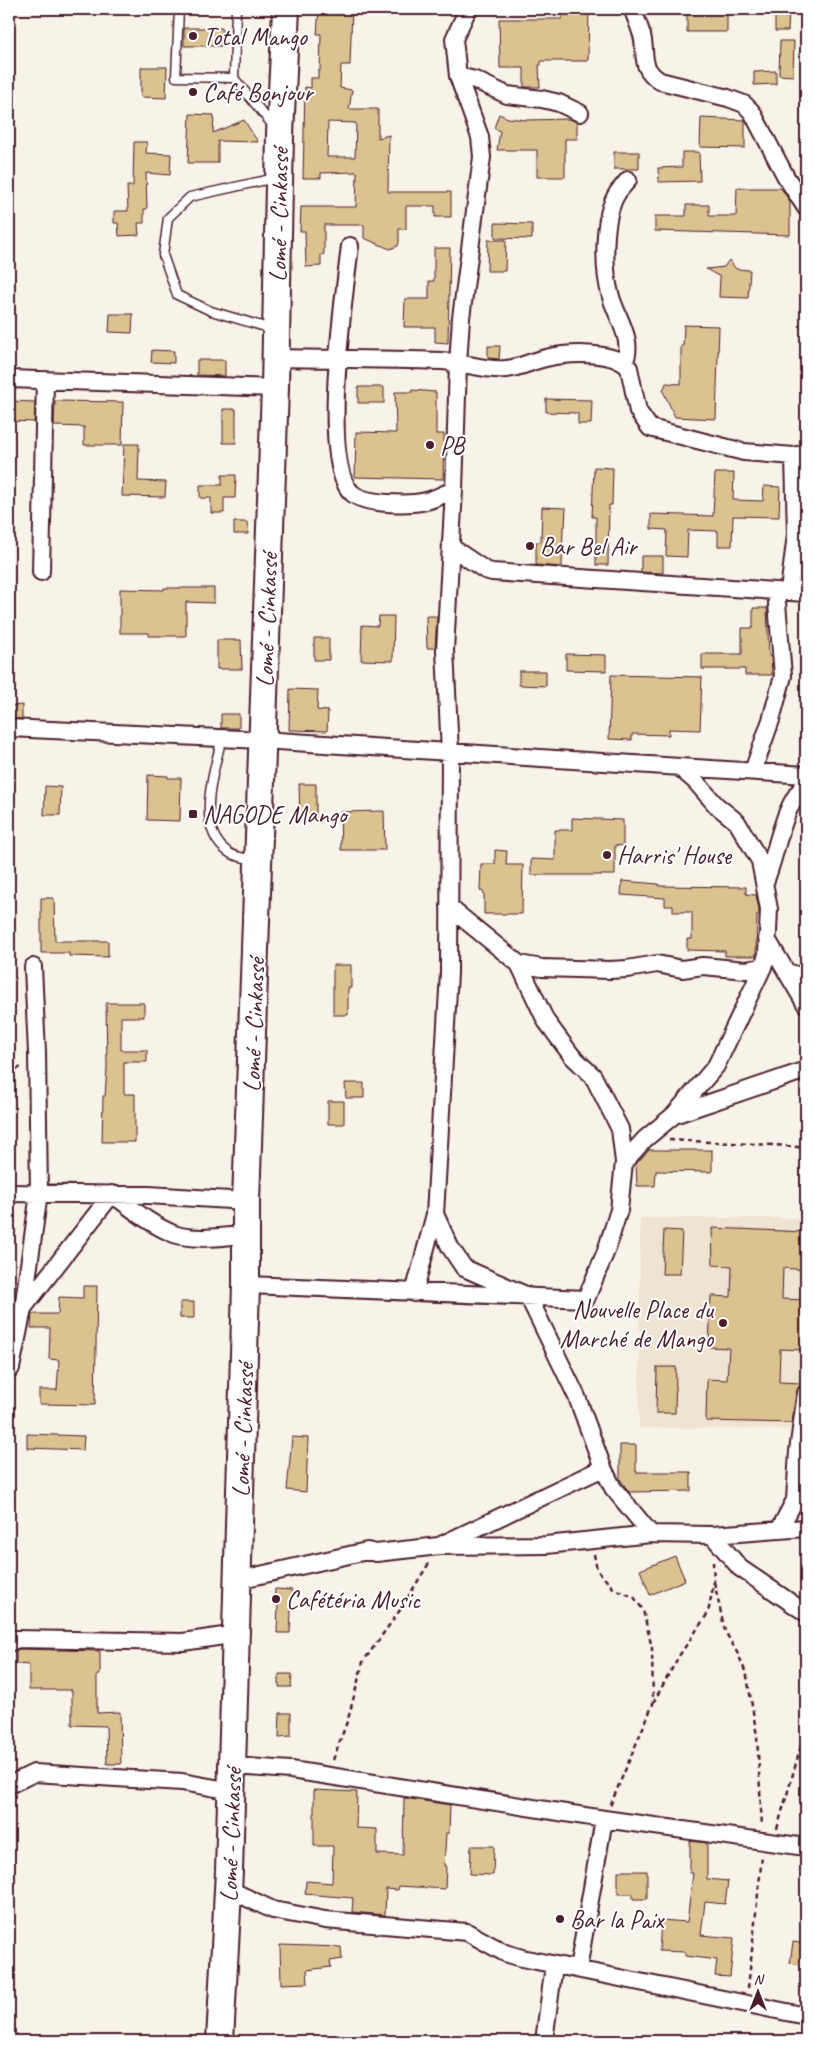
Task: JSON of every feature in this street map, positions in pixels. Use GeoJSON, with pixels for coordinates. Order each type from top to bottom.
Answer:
{"type":"FeatureCollection","features":[{"type":"Feature","properties":{"kind":"highway","name":"Lomé - Cinkassé"},"geometry":{"type":"LineString","coordinates":[[220,2041],[228,1889],[237,1634],[246,1285],[246,1201],[275,388],[280,134],[286,9]]}},
{"type":"Feature","properties":{"kind":"street"},"geometry":{"type":"LineString","coordinates":[[414,1292],[435,1214],[449,973],[450,753],[445,650],[461,318],[482,158],[480,137],[474,116],[458,76],[454,38],[468,9]]}},
{"type":"Feature","properties":{"kind":"street"},"geometry":{"type":"LineString","coordinates":[[632,9],[642,36],[645,64],[651,75],[660,81],[728,98],[744,104],[752,112],[786,177],[806,208]]}},
{"type":"Feature","properties":{"kind":"street"},"geometry":{"type":"LineString","coordinates":[[458,76],[475,80],[507,95],[559,103],[580,113]]}},
{"type":"Feature","properties":{"kind":"street"},"geometry":{"type":"LineString","coordinates":[[624,363],[628,356],[627,341],[611,296],[606,278],[606,266],[608,219],[618,192],[628,180]]}},
{"type":"Feature","properties":{"kind":"street"},"geometry":{"type":"LineString","coordinates":[[350,246],[337,359],[336,447],[339,471],[351,493],[367,501],[426,501],[454,490]]}},
{"type":"Feature","properties":{"kind":"street"},"geometry":{"type":"LineString","coordinates":[[275,358],[445,361],[503,370],[517,368],[545,358],[566,355],[598,355],[624,363],[629,368],[638,411],[650,428],[744,452],[800,454],[796,534],[783,591],[783,676],[771,720],[753,772]]}},
{"type":"Feature","properties":{"kind":"street"},"geometry":{"type":"LineString","coordinates":[[9,379],[275,388]]}},
{"type":"Feature","properties":{"kind":"street"},"geometry":{"type":"LineString","coordinates":[[41,572],[45,380]]}},
{"type":"Feature","properties":{"kind":"street"},"geometry":{"type":"LineString","coordinates":[[451,547],[492,572],[806,592]]}},
{"type":"Feature","properties":{"kind":"street"},"geometry":{"type":"LineString","coordinates":[[9,728],[262,740],[806,775]]}},
{"type":"Feature","properties":{"kind":"street"},"geometry":{"type":"LineString","coordinates":[[624,1162],[645,1140],[674,1115],[716,1066],[767,954],[769,909],[760,861],[737,822],[716,805],[695,781],[680,768]]}},
{"type":"Feature","properties":{"kind":"street"},"geometry":{"type":"LineString","coordinates":[[765,882],[773,863],[786,819],[797,796],[806,784]]}},
{"type":"Feature","properties":{"kind":"street"},"geometry":{"type":"LineString","coordinates":[[246,1285],[586,1299],[606,1251],[619,1210],[624,1162],[620,1129],[606,1098],[593,1076],[572,1056],[546,1021],[518,964],[449,907]]}},
{"type":"Feature","properties":{"kind":"street"},"geometry":{"type":"LineString","coordinates":[[767,939],[806,1005]]}},
{"type":"Feature","properties":{"kind":"street"},"geometry":{"type":"LineString","coordinates":[[518,964],[542,968],[610,970],[658,964],[682,969],[703,966],[746,970],[763,966]]}},
{"type":"Feature","properties":{"kind":"street"},"geometry":{"type":"LineString","coordinates":[[9,1371],[23,1309],[39,1193],[37,1053],[33,967]]}},
{"type":"Feature","properties":{"kind":"street"},"geometry":{"type":"LineString","coordinates":[[787,972],[806,978]]}},
{"type":"Feature","properties":{"kind":"street"},"geometry":{"type":"LineString","coordinates":[[674,1115],[806,1070]]}},
{"type":"Feature","properties":{"kind":"street"},"geometry":{"type":"LineString","coordinates":[[9,1193],[112,1194],[246,1201]]}},
{"type":"Feature","properties":{"kind":"street"},"geometry":{"type":"LineString","coordinates":[[112,1194],[144,1217],[175,1234],[213,1238],[246,1234]]}},
{"type":"Feature","properties":{"kind":"street"},"geometry":{"type":"LineString","coordinates":[[23,1309],[112,1194]]}},
{"type":"Feature","properties":{"kind":"street"},"geometry":{"type":"LineString","coordinates":[[435,1214],[450,1247],[464,1268],[528,1296],[577,1397],[603,1468],[613,1488],[651,1534]]}},
{"type":"Feature","properties":{"kind":"street"},"geometry":{"type":"LineString","coordinates":[[779,1530],[795,1500],[798,1451],[806,1394]]}},
{"type":"Feature","properties":{"kind":"street"},"geometry":{"type":"LineString","coordinates":[[439,1546],[603,1468]]}},
{"type":"Feature","properties":{"kind":"street"},"geometry":{"type":"LineString","coordinates":[[238,1580],[367,1551],[376,1553],[439,1546],[546,1545],[651,1534],[712,1535],[806,1528]]}},
{"type":"Feature","properties":{"kind":"street"},"geometry":{"type":"LineString","coordinates":[[712,1535],[740,1568],[806,1613]]}},
{"type":"Feature","properties":{"kind":"street"},"geometry":{"type":"LineString","coordinates":[[9,1643],[17,1639],[183,1642],[237,1634]]}},
{"type":"Feature","properties":{"kind":"street"},"geometry":{"type":"LineString","coordinates":[[9,1785],[34,1773],[182,1782],[232,1779],[291,1770],[604,1819],[806,1847]]}},
{"type":"Feature","properties":{"kind":"street"},"geometry":{"type":"LineString","coordinates":[[578,1969],[604,1819]]}},
{"type":"Feature","properties":{"kind":"street"},"geometry":{"type":"LineString","coordinates":[[228,1889],[273,1910],[334,1921],[467,1932],[505,1953],[554,1965],[806,2016]]}},
{"type":"Feature","properties":{"kind":"street"},"geometry":{"type":"LineString","coordinates":[[544,2041],[554,1965]]}},
{"type":"Feature","properties":{"kind":"lane"},"geometry":{"type":"LineString","coordinates":[[178,9],[176,77],[234,78]]}},
{"type":"Feature","properties":{"kind":"lane"},"geometry":{"type":"LineString","coordinates":[[236,9],[234,78],[280,134]]}},
{"type":"Feature","properties":{"kind":"lane"},"geometry":{"type":"LineString","coordinates":[[276,331],[211,311],[177,295],[163,255],[168,218],[190,197],[279,177]]}},
{"type":"Feature","properties":{"kind":"lane"},"geometry":{"type":"LineString","coordinates":[[222,738],[208,801],[209,820],[215,837],[228,852],[258,862]]}},
{"type":"Feature","properties":{"kind":"path"},"geometry":{"type":"LineString","coordinates":[[645,1140],[775,1145],[798,1147],[806,1152]]}},
{"type":"Feature","properties":{"kind":"path"},"geometry":{"type":"LineString","coordinates":[[712,1535],[714,1582],[725,1631],[739,1656],[747,1676],[757,1736],[759,1797],[768,1841]]}},
{"type":"Feature","properties":{"kind":"path"},"geometry":{"type":"LineString","coordinates":[[592,1540],[597,1570],[614,1589],[634,1597],[643,1610],[652,1648],[653,1704]]}},
{"type":"Feature","properties":{"kind":"path"},"geometry":{"type":"LineString","coordinates":[[327,1776],[348,1719],[363,1662],[400,1610],[439,1546]]}},
{"type":"Feature","properties":{"kind":"path"},"geometry":{"type":"LineString","coordinates":[[604,1819],[653,1704],[679,1656],[708,1613],[714,1582]]}},
{"type":"Feature","properties":{"kind":"path"},"geometry":{"type":"LineString","coordinates":[[746,2003],[768,1841],[806,1729]]}},
{"type":"Feature","properties":{"kind":"shaded area","name":"Nouvelle Place du Marché de Mango"},"geometry":{"type":"Polygon","coordinates":[[[640,1218],[806,1218],[806,1429],[639,1428],[640,1218]]]}},
{"type":"Feature","properties":{"kind":"building"},"geometry":{"type":"Polygon","coordinates":[[[319,9],[352,9],[350,65],[341,65],[340,88],[352,90],[349,109],[378,109],[378,138],[389,135],[388,192],[451,192],[451,217],[435,217],[435,206],[406,206],[406,229],[399,229],[398,246],[390,249],[364,238],[364,225],[324,225],[324,254],[321,255],[321,266],[306,267],[305,231],[300,231],[301,207],[356,207],[357,172],[321,173],[321,178],[303,178],[305,87],[311,88],[311,78],[318,78],[318,71],[320,71],[321,34],[317,34],[319,9]],[[328,122],[327,157],[355,157],[356,123],[328,122]]]}},
{"type":"Feature","properties":{"kind":"building"},"geometry":{"type":"Polygon","coordinates":[[[562,9],[589,9],[588,61],[541,61],[541,65],[539,65],[540,87],[524,87],[524,68],[500,68],[499,19],[562,19],[562,9]]]}},
{"type":"Feature","properties":{"kind":"building"},"geometry":{"type":"Polygon","coordinates":[[[687,9],[727,9],[727,32],[687,32],[687,9]]]}},
{"type":"Feature","properties":{"kind":"building"},"geometry":{"type":"Polygon","coordinates":[[[775,9],[789,9],[788,31],[775,31],[775,9]]]}},
{"type":"Feature","properties":{"kind":"building"},"geometry":{"type":"Polygon","coordinates":[[[184,28],[222,28],[222,46],[184,46],[184,28]]]}},
{"type":"Feature","properties":{"kind":"building"},"geometry":{"type":"Polygon","coordinates":[[[780,41],[794,41],[793,76],[779,75],[780,41]]]}},
{"type":"Feature","properties":{"kind":"building"},"geometry":{"type":"Polygon","coordinates":[[[141,67],[167,67],[166,98],[141,97],[141,67]]]}},
{"type":"Feature","properties":{"kind":"building"},"geometry":{"type":"Polygon","coordinates":[[[776,71],[776,84],[754,85],[754,72],[776,71]]]}},
{"type":"Feature","properties":{"kind":"building"},"geometry":{"type":"Polygon","coordinates":[[[190,114],[214,115],[213,133],[244,120],[258,142],[218,141],[218,163],[188,163],[190,114]]]}},
{"type":"Feature","properties":{"kind":"building"},"geometry":{"type":"Polygon","coordinates":[[[499,114],[508,118],[527,120],[569,119],[577,122],[577,139],[565,139],[565,177],[537,177],[537,150],[497,150],[500,131],[494,128],[499,114]]]}},
{"type":"Feature","properties":{"kind":"building"},"geometry":{"type":"Polygon","coordinates":[[[701,118],[745,120],[745,148],[700,147],[701,118]]]}},
{"type":"Feature","properties":{"kind":"building"},"geometry":{"type":"Polygon","coordinates":[[[134,142],[147,142],[146,153],[171,154],[170,175],[146,173],[147,209],[144,209],[144,223],[138,223],[139,235],[119,236],[118,223],[114,223],[114,211],[128,211],[127,186],[133,186],[134,142]]]}},
{"type":"Feature","properties":{"kind":"building"},"geometry":{"type":"Polygon","coordinates":[[[614,152],[639,152],[639,169],[614,169],[614,152]]]}},
{"type":"Feature","properties":{"kind":"building"},"geometry":{"type":"Polygon","coordinates":[[[682,152],[699,152],[700,181],[659,182],[658,168],[682,167],[682,152]]]}},
{"type":"Feature","properties":{"kind":"building"},"geometry":{"type":"Polygon","coordinates":[[[737,188],[781,188],[790,202],[790,235],[655,231],[655,216],[686,216],[686,205],[709,205],[709,216],[736,216],[737,188]]]}},
{"type":"Feature","properties":{"kind":"building"},"geometry":{"type":"Polygon","coordinates":[[[495,223],[532,224],[532,239],[495,238],[495,223]]]}},
{"type":"Feature","properties":{"kind":"building"},"geometry":{"type":"Polygon","coordinates":[[[488,240],[506,240],[505,271],[487,271],[488,240]]]}},
{"type":"Feature","properties":{"kind":"building"},"geometry":{"type":"Polygon","coordinates":[[[434,248],[450,248],[448,343],[435,342],[435,327],[404,327],[405,299],[429,299],[429,281],[434,281],[434,248]]]}},
{"type":"Feature","properties":{"kind":"building"},"geometry":{"type":"Polygon","coordinates":[[[729,260],[736,269],[750,270],[748,298],[719,297],[720,277],[706,269],[724,267],[729,260]]]}},
{"type":"Feature","properties":{"kind":"building"},"geometry":{"type":"Polygon","coordinates":[[[110,314],[133,314],[132,333],[109,332],[110,314]]]}},
{"type":"Feature","properties":{"kind":"building"},"geometry":{"type":"Polygon","coordinates":[[[684,325],[719,326],[716,419],[675,417],[663,391],[666,383],[681,384],[681,346],[683,346],[684,325]]]}},
{"type":"Feature","properties":{"kind":"building"},"geometry":{"type":"Polygon","coordinates":[[[488,346],[500,346],[499,359],[488,358],[488,346]]]}},
{"type":"Feature","properties":{"kind":"building"},"geometry":{"type":"Polygon","coordinates":[[[152,350],[174,351],[174,363],[151,362],[152,350]]]}},
{"type":"Feature","properties":{"kind":"building"},"geometry":{"type":"Polygon","coordinates":[[[197,360],[225,360],[225,376],[197,375],[197,360]]]}},
{"type":"Feature","properties":{"kind":"building"},"geometry":{"type":"Polygon","coordinates":[[[358,387],[384,387],[384,403],[358,403],[358,387]]]}},
{"type":"Feature","properties":{"kind":"building"},"geometry":{"type":"Polygon","coordinates":[[[412,390],[436,392],[436,434],[444,434],[443,479],[355,477],[356,432],[396,433],[395,392],[412,392],[412,390]]]}},
{"type":"Feature","properties":{"kind":"building"},"geometry":{"type":"Polygon","coordinates":[[[546,399],[592,400],[591,424],[578,424],[578,413],[546,412],[546,399]]]}},
{"type":"Feature","properties":{"kind":"building"},"geometry":{"type":"Polygon","coordinates":[[[9,401],[35,402],[34,422],[9,421],[9,401]]]}},
{"type":"Feature","properties":{"kind":"building"},"geometry":{"type":"Polygon","coordinates":[[[55,401],[123,402],[122,445],[84,445],[84,427],[54,426],[55,401]]]}},
{"type":"Feature","properties":{"kind":"building"},"geometry":{"type":"Polygon","coordinates":[[[223,409],[236,409],[236,443],[223,443],[223,409]]]}},
{"type":"Feature","properties":{"kind":"building"},"geometry":{"type":"Polygon","coordinates":[[[124,444],[139,444],[138,481],[166,482],[165,497],[122,496],[124,444]]]}},
{"type":"Feature","properties":{"kind":"building"},"geometry":{"type":"Polygon","coordinates":[[[594,467],[613,468],[612,505],[609,505],[608,565],[596,565],[596,517],[592,517],[594,467]]]}},
{"type":"Feature","properties":{"kind":"building"},"geometry":{"type":"Polygon","coordinates":[[[715,473],[734,473],[733,500],[763,501],[764,486],[780,487],[779,517],[733,516],[732,546],[718,546],[718,531],[688,530],[687,557],[666,556],[667,530],[651,529],[651,514],[713,516],[715,473]]]}},
{"type":"Feature","properties":{"kind":"building"},"geometry":{"type":"Polygon","coordinates":[[[222,475],[236,475],[235,498],[224,498],[224,513],[211,513],[211,498],[200,498],[200,485],[222,485],[222,475]]]}},
{"type":"Feature","properties":{"kind":"building"},"geometry":{"type":"Polygon","coordinates":[[[542,507],[566,508],[565,527],[563,527],[562,567],[536,565],[536,542],[541,542],[542,507]]]}},
{"type":"Feature","properties":{"kind":"building"},"geometry":{"type":"Polygon","coordinates":[[[234,522],[247,522],[248,534],[234,534],[234,522]]]}},
{"type":"Feature","properties":{"kind":"building"},"geometry":{"type":"Polygon","coordinates":[[[641,556],[663,556],[663,573],[641,572],[641,556]]]}},
{"type":"Feature","properties":{"kind":"building"},"geometry":{"type":"Polygon","coordinates":[[[164,588],[214,588],[214,603],[186,602],[186,636],[149,636],[149,633],[120,633],[120,589],[164,590],[164,588]]]}},
{"type":"Feature","properties":{"kind":"building"},"geometry":{"type":"Polygon","coordinates":[[[753,608],[767,608],[769,656],[771,656],[772,675],[745,675],[745,669],[702,669],[702,654],[742,654],[742,628],[753,628],[753,608]]]}},
{"type":"Feature","properties":{"kind":"building"},"geometry":{"type":"Polygon","coordinates":[[[379,616],[394,616],[393,661],[361,660],[362,625],[378,626],[379,616]]]}},
{"type":"Feature","properties":{"kind":"building"},"geometry":{"type":"Polygon","coordinates":[[[426,616],[437,616],[435,648],[427,648],[426,616]]]}},
{"type":"Feature","properties":{"kind":"building"},"geometry":{"type":"Polygon","coordinates":[[[314,638],[329,638],[329,660],[314,660],[314,638]]]}},
{"type":"Feature","properties":{"kind":"building"},"geometry":{"type":"Polygon","coordinates":[[[217,640],[241,640],[242,669],[217,669],[217,640]]]}},
{"type":"Feature","properties":{"kind":"building"},"geometry":{"type":"Polygon","coordinates":[[[566,654],[606,655],[606,671],[566,670],[566,654]]]}},
{"type":"Feature","properties":{"kind":"building"},"geometry":{"type":"Polygon","coordinates":[[[519,671],[546,671],[546,686],[519,685],[519,671]]]}},
{"type":"Feature","properties":{"kind":"building"},"geometry":{"type":"Polygon","coordinates":[[[611,675],[702,677],[700,730],[669,729],[669,735],[632,734],[632,740],[609,739],[611,675]]]}},
{"type":"Feature","properties":{"kind":"building"},"geometry":{"type":"Polygon","coordinates":[[[290,689],[318,690],[317,710],[328,711],[327,731],[289,730],[290,689]]]}},
{"type":"Feature","properties":{"kind":"building"},"geometry":{"type":"Polygon","coordinates":[[[22,705],[22,719],[10,718],[10,706],[22,705]]]}},
{"type":"Feature","properties":{"kind":"building"},"geometry":{"type":"Polygon","coordinates":[[[221,714],[239,714],[239,728],[221,728],[221,714]]]}},
{"type":"Feature","properties":{"kind":"building"},"geometry":{"type":"Polygon","coordinates":[[[148,775],[181,778],[180,821],[147,820],[148,775]]]}},
{"type":"Feature","properties":{"kind":"building"},"geometry":{"type":"Polygon","coordinates":[[[299,784],[316,784],[316,821],[300,821],[299,784]]]}},
{"type":"Feature","properties":{"kind":"building"},"geometry":{"type":"Polygon","coordinates":[[[45,786],[61,787],[60,815],[44,815],[45,786]]]}},
{"type":"Feature","properties":{"kind":"building"},"geometry":{"type":"Polygon","coordinates":[[[384,811],[385,850],[341,850],[340,812],[384,811]]]}},
{"type":"Feature","properties":{"kind":"building"},"geometry":{"type":"Polygon","coordinates":[[[572,818],[623,820],[623,846],[615,845],[615,875],[531,875],[531,859],[555,860],[555,830],[572,830],[572,818]]]}},
{"type":"Feature","properties":{"kind":"building"},"geometry":{"type":"Polygon","coordinates":[[[495,850],[507,851],[506,865],[523,865],[522,914],[484,914],[484,892],[480,891],[481,864],[495,864],[495,850]]]}},
{"type":"Feature","properties":{"kind":"building"},"geometry":{"type":"Polygon","coordinates":[[[622,881],[659,884],[659,886],[746,887],[746,894],[756,895],[759,910],[759,915],[757,915],[756,956],[725,956],[725,951],[687,950],[687,939],[692,939],[692,912],[673,912],[673,906],[665,906],[665,898],[621,895],[622,881]]]}},
{"type":"Feature","properties":{"kind":"building"},"geometry":{"type":"Polygon","coordinates":[[[41,898],[54,898],[55,941],[108,941],[108,957],[69,956],[69,953],[41,953],[41,898]]]}},
{"type":"Feature","properties":{"kind":"building"},"geometry":{"type":"Polygon","coordinates":[[[333,965],[351,965],[351,988],[348,988],[348,1015],[333,1015],[333,965]]]}},
{"type":"Feature","properties":{"kind":"building"},"geometry":{"type":"Polygon","coordinates":[[[106,1003],[144,1003],[144,1017],[121,1017],[121,1050],[147,1050],[147,1062],[124,1062],[124,1094],[135,1094],[135,1142],[102,1142],[103,1096],[105,1096],[107,1067],[106,1003]]]}},
{"type":"Feature","properties":{"kind":"building"},"geometry":{"type":"Polygon","coordinates":[[[345,1083],[364,1083],[364,1098],[346,1098],[345,1083]]]}},
{"type":"Feature","properties":{"kind":"building"},"geometry":{"type":"Polygon","coordinates":[[[328,1101],[344,1101],[344,1124],[328,1124],[328,1101]]]}},
{"type":"Feature","properties":{"kind":"building"},"geometry":{"type":"Polygon","coordinates":[[[649,1150],[712,1150],[712,1172],[656,1171],[655,1186],[637,1186],[636,1164],[649,1150]]]}},
{"type":"Feature","properties":{"kind":"building"},"geometry":{"type":"Polygon","coordinates":[[[712,1228],[806,1232],[806,1270],[783,1268],[782,1299],[806,1300],[804,1350],[780,1349],[779,1382],[802,1383],[796,1392],[792,1423],[706,1421],[707,1379],[727,1380],[729,1348],[709,1347],[711,1296],[731,1297],[732,1266],[713,1265],[712,1228]]]}},
{"type":"Feature","properties":{"kind":"building"},"geometry":{"type":"Polygon","coordinates":[[[664,1230],[682,1231],[680,1274],[662,1274],[664,1230]]]}},
{"type":"Feature","properties":{"kind":"building"},"geometry":{"type":"Polygon","coordinates":[[[83,1286],[97,1286],[95,1405],[39,1404],[39,1390],[57,1390],[59,1360],[49,1359],[50,1328],[31,1328],[32,1314],[58,1314],[59,1297],[83,1298],[83,1286]]]}},
{"type":"Feature","properties":{"kind":"building"},"geometry":{"type":"Polygon","coordinates":[[[180,1302],[194,1302],[194,1318],[180,1318],[180,1302]]]}},
{"type":"Feature","properties":{"kind":"building"},"geometry":{"type":"Polygon","coordinates":[[[657,1367],[676,1367],[675,1413],[656,1413],[657,1367]]]}},
{"type":"Feature","properties":{"kind":"building"},"geometry":{"type":"Polygon","coordinates":[[[27,1434],[84,1436],[83,1450],[27,1448],[27,1434]]]}},
{"type":"Feature","properties":{"kind":"building"},"geometry":{"type":"Polygon","coordinates":[[[292,1437],[308,1438],[306,1492],[287,1490],[292,1437]]]}},
{"type":"Feature","properties":{"kind":"building"},"geometry":{"type":"Polygon","coordinates":[[[620,1445],[636,1445],[636,1472],[691,1472],[691,1491],[629,1492],[620,1479],[620,1445]]]}},
{"type":"Feature","properties":{"kind":"building"},"geometry":{"type":"Polygon","coordinates":[[[675,1556],[685,1580],[650,1595],[640,1570],[675,1556]]]}},
{"type":"Feature","properties":{"kind":"building"},"geometry":{"type":"Polygon","coordinates":[[[275,1589],[292,1590],[290,1633],[277,1633],[278,1604],[274,1604],[275,1589]]]}},
{"type":"Feature","properties":{"kind":"building"},"geometry":{"type":"Polygon","coordinates":[[[19,1649],[100,1651],[100,1675],[97,1675],[97,1713],[120,1712],[121,1764],[107,1764],[106,1726],[72,1725],[72,1690],[29,1690],[29,1665],[16,1664],[16,1651],[19,1649]]]}},
{"type":"Feature","properties":{"kind":"building"},"geometry":{"type":"Polygon","coordinates":[[[279,1674],[292,1674],[291,1687],[279,1687],[279,1674]]]}},
{"type":"Feature","properties":{"kind":"building"},"geometry":{"type":"Polygon","coordinates":[[[280,1713],[291,1713],[291,1736],[279,1737],[280,1713]]]}},
{"type":"Feature","properties":{"kind":"building"},"geometry":{"type":"Polygon","coordinates":[[[314,1790],[357,1792],[356,1828],[377,1829],[377,1854],[403,1855],[404,1798],[450,1805],[449,1833],[446,1833],[444,1866],[446,1866],[445,1889],[399,1886],[398,1890],[386,1889],[385,1915],[352,1912],[353,1898],[305,1894],[306,1881],[332,1883],[333,1846],[314,1846],[314,1790]]]}},
{"type":"Feature","properties":{"kind":"building"},"geometry":{"type":"Polygon","coordinates":[[[690,1841],[707,1843],[707,1879],[728,1881],[725,1904],[705,1902],[701,1935],[734,1938],[730,1977],[715,1976],[717,1960],[685,1956],[685,1952],[659,1951],[661,1920],[687,1922],[693,1873],[690,1873],[690,1841]]]}},
{"type":"Feature","properties":{"kind":"building"},"geometry":{"type":"Polygon","coordinates":[[[471,1846],[494,1846],[493,1875],[470,1874],[471,1846]]]}},
{"type":"Feature","properties":{"kind":"building"},"geometry":{"type":"Polygon","coordinates":[[[618,1871],[647,1871],[647,1899],[633,1899],[633,1894],[618,1894],[618,1871]]]}},
{"type":"Feature","properties":{"kind":"building"},"geometry":{"type":"Polygon","coordinates":[[[793,1942],[806,1944],[806,1966],[790,1963],[793,1942]]]}},
{"type":"Feature","properties":{"kind":"building"},"geometry":{"type":"Polygon","coordinates":[[[280,1945],[341,1947],[342,1959],[330,1961],[331,1967],[307,1970],[308,1983],[281,1984],[280,1945]]]}},
{"type":"Feature","properties":{"kind":"place","name":"Total Mango"},"geometry":{"type":"Point","coordinates":[193,36]}},
{"type":"Feature","properties":{"kind":"place","name":"Café Bonjour"},"geometry":{"type":"Point","coordinates":[193,92]}},
{"type":"Feature","properties":{"kind":"place","name":"PB"},"geometry":{"type":"Point","coordinates":[430,445]}},
{"type":"Feature","properties":{"kind":"place","name":"Bar Bel Air"},"geometry":{"type":"Point","coordinates":[530,546]}},
{"type":"Feature","properties":{"kind":"place","name":"NAGODE Mango"},"geometry":{"type":"Point","coordinates":[193,814]}},
{"type":"Feature","properties":{"kind":"place","name":"Harris' House"},"geometry":{"type":"Point","coordinates":[607,855]}},
{"type":"Feature","properties":{"kind":"place","name":"Nouvelle Place du Marché de Mango"},"geometry":{"type":"Point","coordinates":[723,1323]}},
{"type":"Feature","properties":{"kind":"place","name":"Cafétéria Music"},"geometry":{"type":"Point","coordinates":[276,1599]}},
{"type":"Feature","properties":{"kind":"place","name":"Bar la Paix"},"geometry":{"type":"Point","coordinates":[560,1919]}}]}
